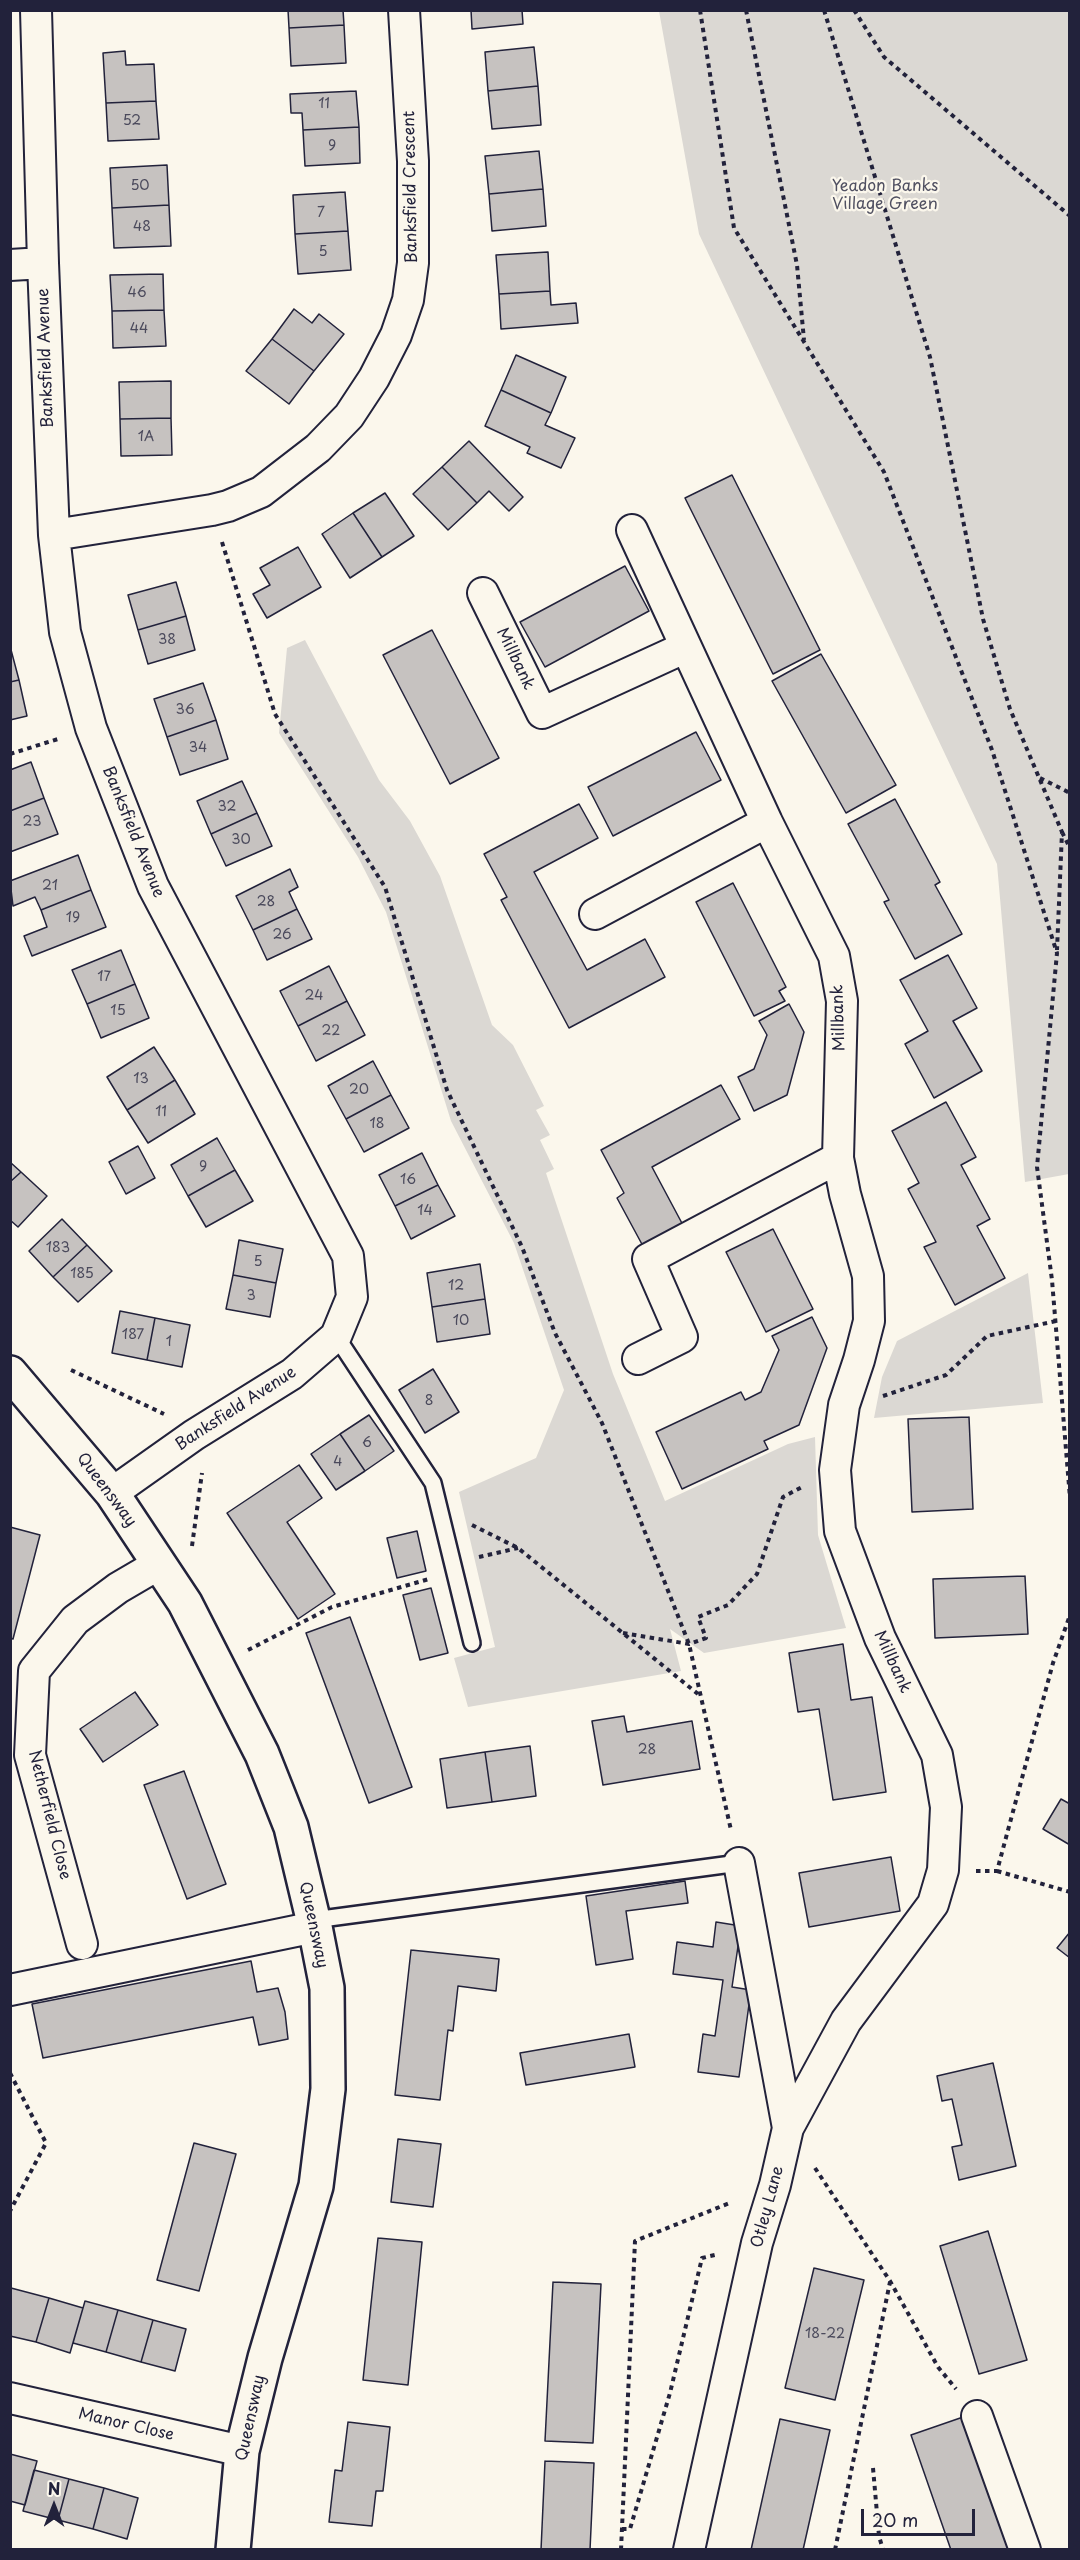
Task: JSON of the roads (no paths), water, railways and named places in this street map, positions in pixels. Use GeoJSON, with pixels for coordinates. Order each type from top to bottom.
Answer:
{"type":"FeatureCollection","features":[{"type":"Feature","properties":{"kind":"street","name":"Banksfield Avenue"},"geometry":{"type":"LineString","coordinates":[[36,10],[54,535],[65,632],[92,728],[153,886],[348,1256],[352,1297],[336,1336],[292,1374],[194,1435],[112,1493]]}},
{"type":"Feature","properties":{"kind":"street","name":"Banksfield Crescent"},"geometry":{"type":"LineString","coordinates":[[54,535],[228,506],[261,492],[288,473],[318,448],[349,416],[374,378],[396,335],[408,300],[415,231],[404,10]]}},
{"type":"Feature","properties":{"kind":"street"},"geometry":{"type":"LineString","coordinates":[[10,266],[43,264]]}},
{"type":"Feature","properties":{"kind":"street","name":"Millbank"},"geometry":{"type":"LineString","coordinates":[[632,530],[767,822],[834,956],[842,1001],[838,1158],[845,1194],[868,1276],[869,1321],[860,1360],[844,1405],[835,1470],[840,1531],[880,1638],[937,1755],[946,1807],[943,1870],[933,1904],[846,2021],[788,2128]]}},
{"type":"Feature","properties":{"kind":"street","name":"Millbank"},"geometry":{"type":"LineString","coordinates":[[483,593],[542,713],[686,647]]}},
{"type":"Feature","properties":{"kind":"street"},"geometry":{"type":"LineString","coordinates":[[595,914],[767,822]]}},
{"type":"Feature","properties":{"kind":"street"},"geometry":{"type":"LineString","coordinates":[[638,1359],[682,1337],[648,1259],[838,1158]]}},
{"type":"Feature","properties":{"kind":"street","name":"Queensway"},"geometry":{"type":"LineString","coordinates":[[10,1373],[112,1493],[185,1603],[262,1754],[291,1827],[315,1923],[327,1988],[328,2089],[316,2186],[265,2358],[242,2451],[233,2550]]}},
{"type":"Feature","properties":{"kind":"street","name":"Netherfield Close"},"geometry":{"type":"LineString","coordinates":[[82,1944],[30,1755],[34,1671],[75,1620],[118,1588],[159,1564]]}},
{"type":"Feature","properties":{"kind":"street","name":"Otley Lane"},"geometry":{"type":"LineString","coordinates":[[689,2550],[757,2243],[775,2185],[788,2128],[739,1863]]}},
{"type":"Feature","properties":{"kind":"street"},"geometry":{"type":"LineString","coordinates":[[10,1990],[315,1923]]}},
{"type":"Feature","properties":{"kind":"street","name":"Manor Close"},"geometry":{"type":"LineString","coordinates":[[10,2398],[242,2451]]}},
{"type":"Feature","properties":{"kind":"street"},"geometry":{"type":"LineString","coordinates":[[977,2416],[1025,2550]]}},
{"type":"Feature","properties":{"kind":"lane"},"geometry":{"type":"LineString","coordinates":[[336,1336],[433,1484],[471,1642]]}},
{"type":"Feature","properties":{"kind":"lane"},"geometry":{"type":"LineString","coordinates":[[315,1923],[739,1863]]}},
{"type":"Feature","properties":{"kind":"park label","name":"Yeadon Banks Village Green"},"geometry":{"type":"Point","coordinates":[885,196]}}]}
